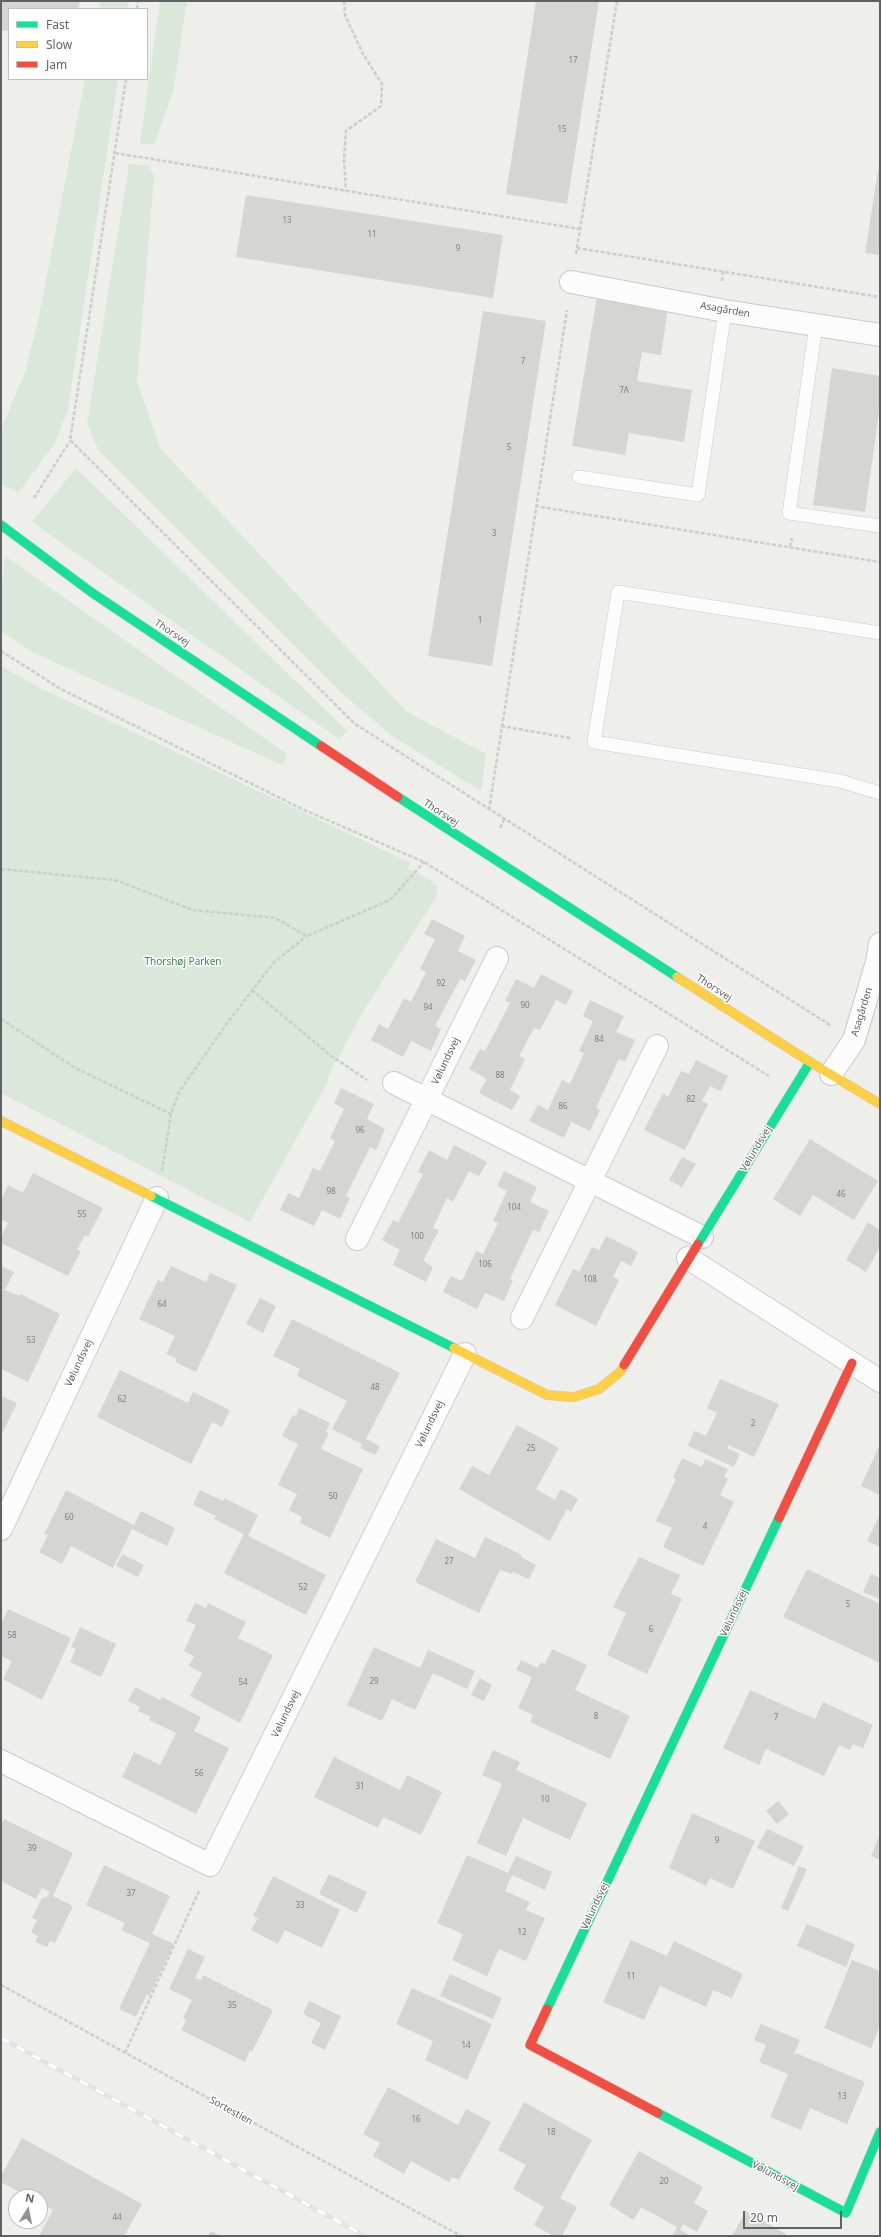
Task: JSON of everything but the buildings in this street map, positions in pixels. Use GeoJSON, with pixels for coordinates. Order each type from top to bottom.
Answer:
{"type":"FeatureCollection","features":[{"type":"Feature","properties":{"kind":"street","name":"Asagården"},"geometry":{"type":"LineString","coordinates":[[571,282],[725,311],[880,335]]}},
{"type":"Feature","properties":{"kind":"street","name":"Thorsvej"},"geometry":{"type":"LineString","coordinates":[[1,525],[91,592],[416,809],[810,1062],[880,1104]]}},
{"type":"Feature","properties":{"kind":"street","name":"Asagården"},"geometry":{"type":"LineString","coordinates":[[831,1074],[854,1040],[877,962],[880,944]]}},
{"type":"Feature","properties":{"kind":"street","name":"Vølundsvej"},"geometry":{"type":"LineString","coordinates":[[357,1239],[497,958]]}},
{"type":"Feature","properties":{"kind":"street"},"geometry":{"type":"LineString","coordinates":[[522,1318],[657,1046]]}},
{"type":"Feature","properties":{"kind":"street","name":"Vølundsvej"},"geometry":{"type":"LineString","coordinates":[[1,1121],[547,1395],[574,1397],[599,1389],[620,1372],[688,1258],[810,1062]]}},
{"type":"Feature","properties":{"kind":"street"},"geometry":{"type":"LineString","coordinates":[[394,1083],[702,1236]]}},
{"type":"Feature","properties":{"kind":"street","name":"Vølundsvej"},"geometry":{"type":"LineString","coordinates":[[1,1529],[157,1198]]}},
{"type":"Feature","properties":{"kind":"street"},"geometry":{"type":"LineString","coordinates":[[688,1258],[880,1381]]}},
{"type":"Feature","properties":{"kind":"street","name":"Vølundsvej"},"geometry":{"type":"LineString","coordinates":[[210,1865],[465,1354]]}},
{"type":"Feature","properties":{"kind":"street","name":"Vølundsvej"},"geometry":{"type":"LineString","coordinates":[[852,1363],[530,2045],[846,2213],[880,2132]]}},
{"type":"Feature","properties":{"kind":"street"},"geometry":{"type":"LineString","coordinates":[[1,1761],[210,1865]]}},
{"type":"Feature","properties":{"kind":"lane"},"geometry":{"type":"LineString","coordinates":[[579,477],[698,495],[725,311]]}},
{"type":"Feature","properties":{"kind":"lane"},"geometry":{"type":"LineString","coordinates":[[816,325],[789,513],[880,526]]}},
{"type":"Feature","properties":{"kind":"lane"},"geometry":{"type":"LineString","coordinates":[[880,633],[618,592],[594,742],[840,781],[880,793]]}},
{"type":"Feature","properties":{"kind":"path"},"geometry":{"type":"LineString","coordinates":[[344,1],[344,15],[363,54],[382,84],[381,106],[346,131],[344,159],[346,191]]}},
{"type":"Feature","properties":{"kind":"path"},"geometry":{"type":"LineString","coordinates":[[489,810],[535,506],[617,1]]}},
{"type":"Feature","properties":{"kind":"path"},"geometry":{"type":"LineString","coordinates":[[34,498],[70,440],[126,80]]}},
{"type":"Feature","properties":{"kind":"path"},"geometry":{"type":"LineString","coordinates":[[115,153],[580,229]]}},
{"type":"Feature","properties":{"kind":"path"},"geometry":{"type":"LineString","coordinates":[[577,248],[880,297]]}},
{"type":"Feature","properties":{"kind":"path"},"geometry":{"type":"LineString","coordinates":[[70,440],[355,724],[854,1040]]}},
{"type":"Feature","properties":{"kind":"path"},"geometry":{"type":"LineString","coordinates":[[535,506],[880,562]]}},
{"type":"Feature","properties":{"kind":"path"},"geometry":{"type":"LineString","coordinates":[[1,651],[59,688],[267,791],[424,862],[792,1090]]}},
{"type":"Feature","properties":{"kind":"path"},"geometry":{"type":"LineString","coordinates":[[501,726],[594,742]]}},
{"type":"Feature","properties":{"kind":"path"},"geometry":{"type":"LineString","coordinates":[[157,1198],[171,1114],[179,1092],[252,990],[274,962],[307,936],[390,900],[424,862]]}},
{"type":"Feature","properties":{"kind":"path"},"geometry":{"type":"LineString","coordinates":[[1,869],[115,880],[193,910],[275,918],[307,936]]}},
{"type":"Feature","properties":{"kind":"path"},"geometry":{"type":"LineString","coordinates":[[252,990],[330,1055],[374,1084],[394,1083]]}},
{"type":"Feature","properties":{"kind":"path"},"geometry":{"type":"LineString","coordinates":[[1,1019],[75,1068],[171,1114]]}},
{"type":"Feature","properties":{"kind":"path"},"geometry":{"type":"LineString","coordinates":[[125,2053],[210,1865]]}},
{"type":"Feature","properties":{"kind":"path","name":"Sortestien"},"geometry":{"type":"LineString","coordinates":[[1,1985],[461,2236]]}},
{"type":"Feature","properties":{"kind":"green space"},"geometry":{"type":"Polygon","coordinates":[[[101,1],[129,1],[128,8],[99,8],[101,1]]]}},
{"type":"Feature","properties":{"kind":"green space"},"geometry":{"type":"Polygon","coordinates":[[[160,1],[187,1],[173,92],[154,145],[140,143],[160,1]]]}},
{"type":"Feature","properties":{"kind":"green space"},"geometry":{"type":"Polygon","coordinates":[[[85,80],[118,80],[68,409],[55,443],[19,492],[1,485],[1,430],[25,372],[39,317],[85,80]]]}},
{"type":"Feature","properties":{"kind":"green space"},"geometry":{"type":"Polygon","coordinates":[[[129,164],[149,166],[154,176],[137,381],[160,448],[407,712],[486,754],[481,791],[392,736],[345,696],[99,451],[87,424],[129,164]]]}},
{"type":"Feature","properties":{"kind":"green space"},"geometry":{"type":"Polygon","coordinates":[[[76,468],[347,731],[339,739],[32,522],[76,468]]]}},
{"type":"Feature","properties":{"kind":"green space"},"geometry":{"type":"Polygon","coordinates":[[[5,556],[287,754],[282,765],[32,652],[1,631],[1,593],[5,556]]]}},
{"type":"Feature","properties":{"kind":"green space","name":"Thorshøj Parken"},"geometry":{"type":"Polygon","coordinates":[[[1,666],[40,688],[411,863],[407,868],[433,881],[431,885],[438,886],[436,897],[364,1010],[327,1078],[329,1080],[250,1222],[1,1093],[1,666]]]}},
{"type":"Feature","properties":{"kind":"railway"},"geometry":{"type":"LineString","coordinates":[[1,2038],[365,2236]]}},
{"type":"Feature","properties":{"kind":"traffic: fast"},"geometry":{"type":"LineString","coordinates":[[1,525],[91,592],[321,746]]}},
{"type":"Feature","properties":{"kind":"traffic: fast"},"geometry":{"type":"LineString","coordinates":[[398,797],[677,977]]}},
{"type":"Feature","properties":{"kind":"traffic: fast"},"geometry":{"type":"LineString","coordinates":[[698,1244],[810,1062]]}},
{"type":"Feature","properties":{"kind":"traffic: fast"},"geometry":{"type":"LineString","coordinates":[[151,1196],[454,1348]]}},
{"type":"Feature","properties":{"kind":"traffic: fast"},"geometry":{"type":"LineString","coordinates":[[547,2009],[779,1518]]}},
{"type":"Feature","properties":{"kind":"traffic: fast"},"geometry":{"type":"LineString","coordinates":[[658,2113],[846,2213],[880,2132]]}},
{"type":"Feature","properties":{"kind":"traffic: slow"},"geometry":{"type":"LineString","coordinates":[[677,977],[810,1062],[880,1104]]}},
{"type":"Feature","properties":{"kind":"traffic: slow"},"geometry":{"type":"LineString","coordinates":[[1,1121],[151,1196]]}},
{"type":"Feature","properties":{"kind":"traffic: slow"},"geometry":{"type":"LineString","coordinates":[[454,1348],[547,1395],[574,1397],[599,1389],[620,1372],[624,1365]]}},
{"type":"Feature","properties":{"kind":"traffic: jam"},"geometry":{"type":"LineString","coordinates":[[321,746],[398,797]]}},
{"type":"Feature","properties":{"kind":"traffic: jam"},"geometry":{"type":"LineString","coordinates":[[624,1365],[698,1244]]}},
{"type":"Feature","properties":{"kind":"traffic: jam"},"geometry":{"type":"LineString","coordinates":[[779,1518],[852,1363]]}},
{"type":"Feature","properties":{"kind":"traffic: jam"},"geometry":{"type":"LineString","coordinates":[[547,2009],[530,2045],[658,2113]]}}]}
